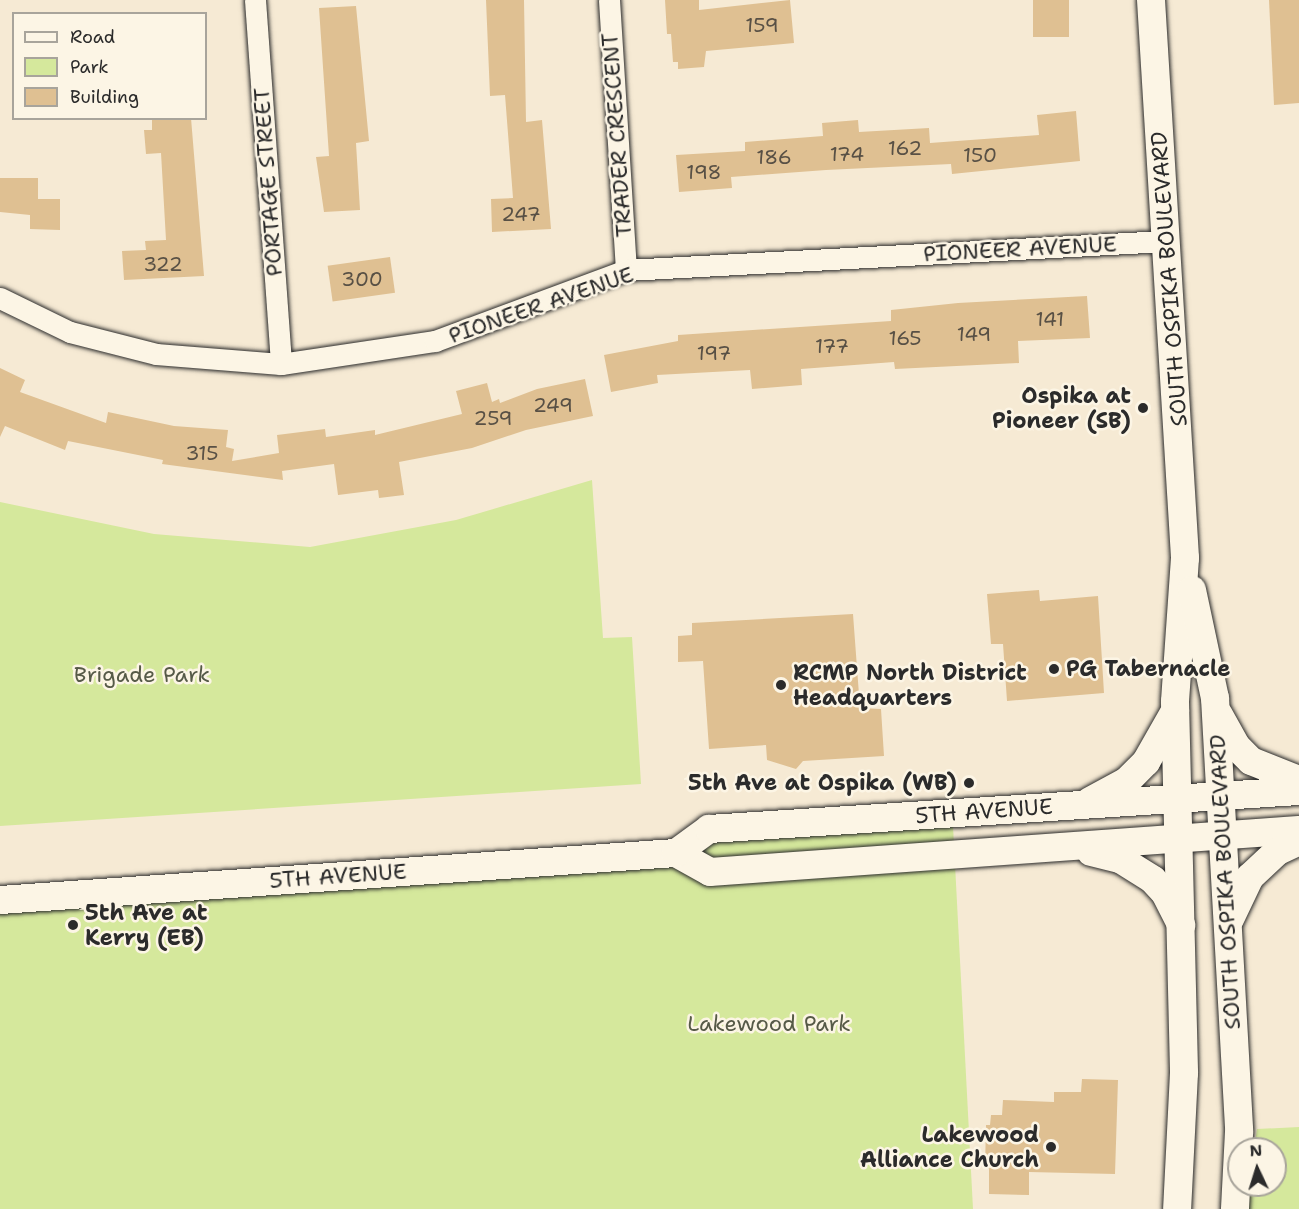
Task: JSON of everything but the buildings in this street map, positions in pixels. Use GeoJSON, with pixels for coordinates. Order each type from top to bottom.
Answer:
{"type":"FeatureCollection","features":[{"type":"Feature","properties":{"kind":"main road","name":"SOUTH OSPIKA BOULEVARD"},"geometry":{"type":"LineString","coordinates":[[1151,0],[1185,558],[1175,711],[1181,839],[1184,1073],[1177,1209]]}},
{"type":"Feature","properties":{"kind":"main road","name":"SOUTH OSPIKA BOULEVARD"},"geometry":{"type":"LineString","coordinates":[[1185,558],[1215,708],[1224,835],[1239,1132],[1235,1209]]}},
{"type":"Feature","properties":{"kind":"main road"},"geometry":{"type":"LineString","coordinates":[[1215,708],[1236,746],[1251,761],[1299,780]]}},
{"type":"Feature","properties":{"kind":"main road"},"geometry":{"type":"LineString","coordinates":[[1082,805],[1127,781],[1146,762],[1175,711]]}},
{"type":"Feature","properties":{"kind":"main road","name":"5TH AVENUE"},"geometry":{"type":"LineString","coordinates":[[0,900],[676,853],[709,829],[1299,790]]}},
{"type":"Feature","properties":{"kind":"main road","name":"5TH AVENUE"},"geometry":{"type":"LineString","coordinates":[[676,853],[710,872],[1299,830]]}},
{"type":"Feature","properties":{"kind":"main road"},"geometry":{"type":"LineString","coordinates":[[1228,924],[1250,877],[1278,851],[1299,841]]}},
{"type":"Feature","properties":{"kind":"main road"},"geometry":{"type":"LineString","coordinates":[[1066,847],[1120,859],[1136,867],[1165,893],[1182,929]]}},
{"type":"Feature","properties":{"kind":"street","name":"PORTAGE STREET"},"geometry":{"type":"LineString","coordinates":[[255,0],[281,364]]}},
{"type":"Feature","properties":{"kind":"street","name":"TRADER CRESCENT"},"geometry":{"type":"LineString","coordinates":[[609,0],[626,270]]}},
{"type":"Feature","properties":{"kind":"street","name":"PIONEER AVENUE"},"geometry":{"type":"LineString","coordinates":[[0,298],[70,332],[156,354],[281,364],[435,341],[626,270],[1166,241]]}},
{"type":"Feature","properties":{"kind":"green space","name":"Brigade Park"},"geometry":{"type":"Polygon","coordinates":[[[592,480],[603,638],[632,637],[641,784],[0,826],[0,502],[154,534],[310,547],[456,520],[592,480]]]}},
{"type":"Feature","properties":{"kind":"green space","name":"Lakewood Park"},"geometry":{"type":"Polygon","coordinates":[[[953,826],[973,1209],[0,1209],[0,892],[953,826]]]}},
{"type":"Feature","properties":{"kind":"green space"},"geometry":{"type":"Polygon","coordinates":[[[1299,1127],[1299,1209],[1246,1209],[1248,1197],[1287,1197],[1287,1137],[1256,1137],[1257,1129],[1299,1127]]]}},
{"type":"Feature","properties":{"kind":"place","name":"Ospika at Pioneer (SB)"},"geometry":{"type":"Point","coordinates":[1143,408]}},
{"type":"Feature","properties":{"kind":"place","name":"PG Tabernacle"},"geometry":{"type":"Point","coordinates":[1054,669]}},
{"type":"Feature","properties":{"kind":"place","name":"RCMP North District Headquarters"},"geometry":{"type":"Point","coordinates":[781,685]}},
{"type":"Feature","properties":{"kind":"place","name":"5th Ave at Ospika (WB)"},"geometry":{"type":"Point","coordinates":[969,783]}},
{"type":"Feature","properties":{"kind":"place","name":"5th Ave at Kerry (EB)"},"geometry":{"type":"Point","coordinates":[73,925]}},
{"type":"Feature","properties":{"kind":"place","name":"Lakewood Alliance Church"},"geometry":{"type":"Point","coordinates":[1051,1147]}}]}
